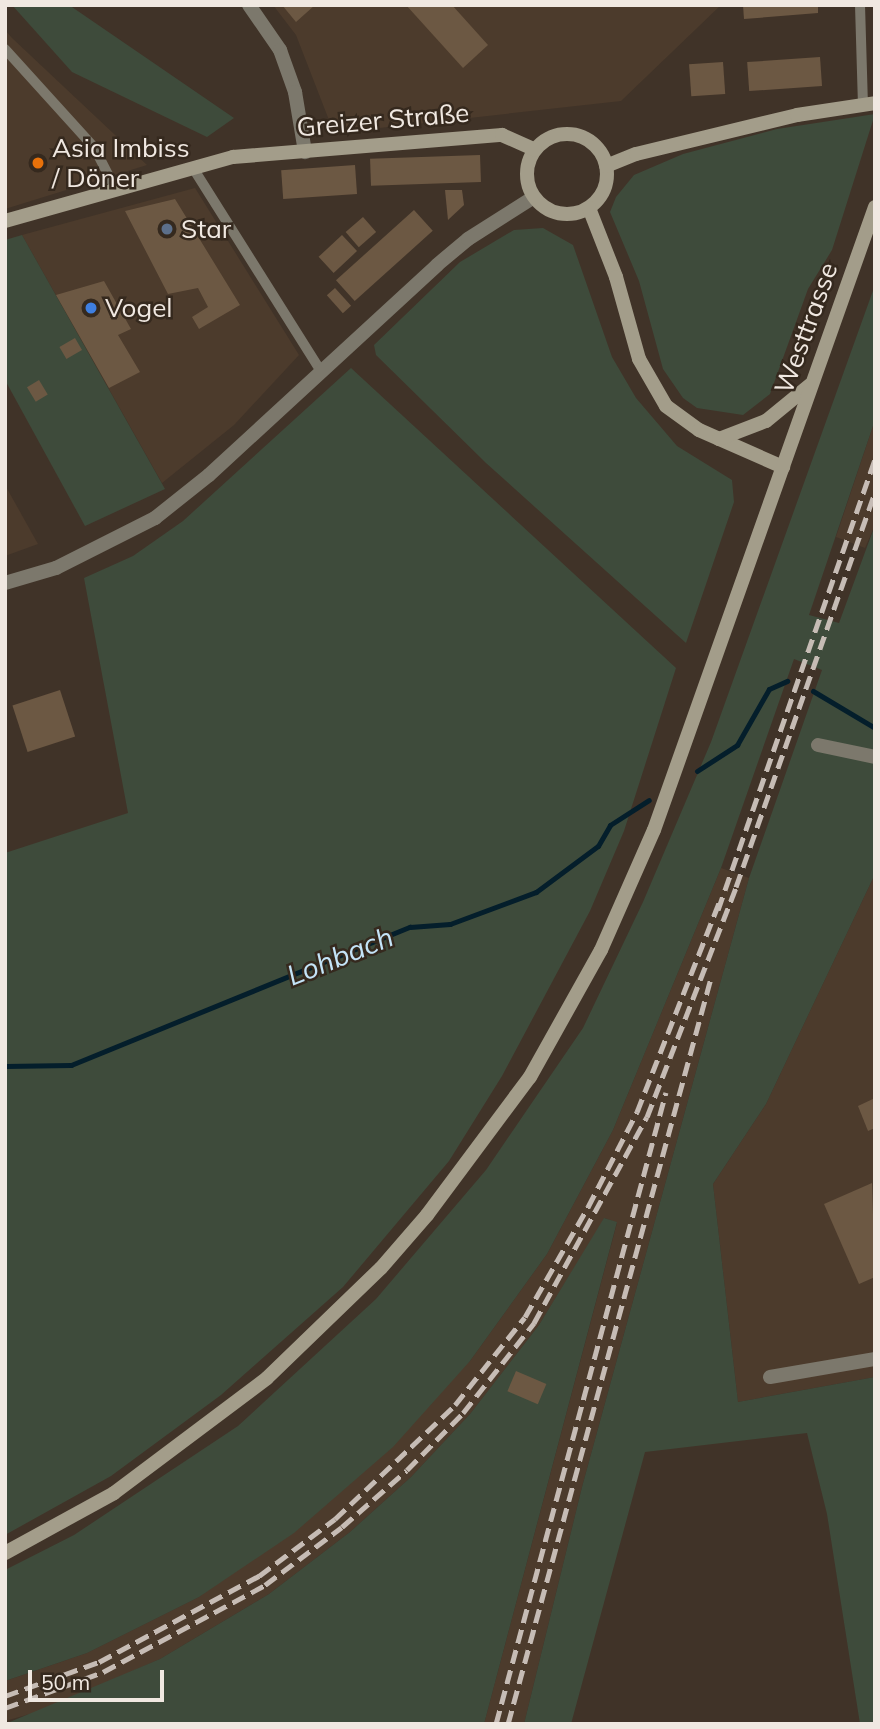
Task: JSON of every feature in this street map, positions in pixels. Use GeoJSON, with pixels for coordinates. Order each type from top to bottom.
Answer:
{"type":"FeatureCollection","features":[{"type":"Feature","properties":{"kind":"main road"},"geometry":{"type":"LineString","coordinates":[[606,166],[636,153],[869,104]]}},
{"type":"Feature","properties":{"kind":"main road","name":"Greizer Straße"},"geometry":{"type":"LineString","coordinates":[[5,221],[233,157],[502,135],[535,150]]}},
{"type":"Feature","properties":{"kind":"main road"},"geometry":{"type":"LineString","coordinates":[[556,135],[582,137],[593,144],[606,166],[604,190],[589,208],[565,214],[543,206],[534,197],[527,173],[535,150],[556,135]]}},
{"type":"Feature","properties":{"kind":"main road","name":"Westtrasse"},"geometry":{"type":"LineString","coordinates":[[5,1553],[114,1493],[214,1420],[314,1335],[381,1268],[476,1153],[576,999],[654,830],[875,206]]}},
{"type":"Feature","properties":{"kind":"main road"},"geometry":{"type":"LineString","coordinates":[[589,208],[649,382],[682,419],[719,439],[783,467]]}},
{"type":"Feature","properties":{"kind":"main road"},"geometry":{"type":"LineString","coordinates":[[719,439],[766,421],[811,384]]}},
{"type":"Feature","properties":{"kind":"street"},"geometry":{"type":"LineString","coordinates":[[249,5],[280,50],[295,92],[305,152]]}},
{"type":"Feature","properties":{"kind":"street"},"geometry":{"type":"LineString","coordinates":[[5,583],[56,568],[156,518],[468,239],[534,197]]}},
{"type":"Feature","properties":{"kind":"street"},"geometry":{"type":"LineString","coordinates":[[818,745],[875,757]]}},
{"type":"Feature","properties":{"kind":"street"},"geometry":{"type":"LineString","coordinates":[[770,1377],[875,1359]]}},
{"type":"Feature","properties":{"kind":"lane"},"geometry":{"type":"LineString","coordinates":[[860,5],[869,104]]}},
{"type":"Feature","properties":{"kind":"lane"},"geometry":{"type":"LineString","coordinates":[[5,49],[94,147],[116,190]]}},
{"type":"Feature","properties":{"kind":"lane"},"geometry":{"type":"LineString","coordinates":[[193,168],[321,371]]}},
{"type":"Feature","properties":{"kind":"shaded area"},"geometry":{"type":"Polygon","coordinates":[[[273,5],[721,5],[621,101],[334,133],[296,35],[273,5]]]}},
{"type":"Feature","properties":{"kind":"shaded area"},"geometry":{"type":"Polygon","coordinates":[[[5,30],[12,38],[147,165],[5,209],[5,30]]]}},
{"type":"Feature","properties":{"kind":"shaded area"},"geometry":{"type":"Polygon","coordinates":[[[195,188],[299,355],[234,425],[162,483],[22,235],[195,188]]]}},
{"type":"Feature","properties":{"kind":"shaded area"},"geometry":{"type":"Polygon","coordinates":[[[875,420],[875,525],[865,548],[836,537],[875,420]]]}},
{"type":"Feature","properties":{"kind":"shaded area"},"geometry":{"type":"Polygon","coordinates":[[[5,485],[38,544],[5,556],[5,485]]]}},
{"type":"Feature","properties":{"kind":"shaded area"},"geometry":{"type":"Polygon","coordinates":[[[721,868],[749,878],[582,1487],[524,1724],[484,1724],[617,1223],[605,1218],[539,1325],[470,1414],[411,1477],[350,1532],[269,1594],[160,1659],[44,1710],[5,1721],[5,1681],[87,1653],[199,1597],[470,1361],[547,1254],[613,1130],[721,868]]]}},
{"type":"Feature","properties":{"kind":"shaded area"},"geometry":{"type":"Polygon","coordinates":[[[875,874],[875,1377],[738,1402],[713,1184],[766,1104],[875,874]]]}},
{"type":"Feature","properties":{"kind":"green space"},"geometry":{"type":"Polygon","coordinates":[[[12,5],[69,5],[234,118],[207,137],[72,72],[12,5]]]}},
{"type":"Feature","properties":{"kind":"green space"},"geometry":{"type":"Polygon","coordinates":[[[875,114],[832,250],[808,289],[770,394],[743,415],[697,408],[683,398],[663,369],[639,281],[610,212],[616,197],[634,175],[683,154],[777,129],[875,114]]]}},
{"type":"Feature","properties":{"kind":"green space"},"geometry":{"type":"Polygon","coordinates":[[[543,228],[573,245],[612,357],[636,398],[677,446],[732,480],[734,502],[686,643],[486,463],[376,355],[374,345],[460,262],[514,230],[543,228]]]}},
{"type":"Feature","properties":{"kind":"green space"},"geometry":{"type":"Polygon","coordinates":[[[22,235],[165,489],[85,526],[5,380],[5,240],[22,235]]]}},
{"type":"Feature","properties":{"kind":"green space"},"geometry":{"type":"Polygon","coordinates":[[[875,285],[875,420],[809,615],[839,623],[875,525],[875,874],[766,1104],[713,1184],[738,1402],[875,1377],[875,1724],[860,1724],[827,1514],[807,1433],[645,1452],[571,1724],[524,1724],[582,1487],[749,878],[822,670],[794,659],[721,868],[613,1130],[547,1254],[470,1361],[393,1447],[294,1533],[199,1597],[87,1653],[5,1681],[5,1570],[74,1535],[238,1426],[376,1299],[486,1170],[583,1028],[643,902],[711,742],[875,285]]]}},
{"type":"Feature","properties":{"kind":"green space"},"geometry":{"type":"Polygon","coordinates":[[[351,368],[676,668],[624,831],[590,911],[502,1076],[449,1161],[343,1287],[221,1395],[111,1476],[5,1535],[5,853],[128,813],[84,578],[133,556],[183,521],[351,368]]]}},
{"type":"Feature","properties":{"kind":"green space"},"geometry":{"type":"Polygon","coordinates":[[[604,1218],[617,1222],[484,1724],[5,1724],[160,1659],[269,1594],[350,1532],[411,1477],[470,1414],[539,1325],[604,1218]]]}},
{"type":"Feature","properties":{"kind":"building"},"geometry":{"type":"Polygon","coordinates":[[[282,5],[315,5],[296,22],[282,5]]]}},
{"type":"Feature","properties":{"kind":"building"},"geometry":{"type":"Polygon","coordinates":[[[406,5],[452,5],[488,45],[463,68],[406,5]]]}},
{"type":"Feature","properties":{"kind":"building"},"geometry":{"type":"Polygon","coordinates":[[[743,5],[818,5],[818,13],[744,19],[743,5]]]}},
{"type":"Feature","properties":{"kind":"building"},"geometry":{"type":"Polygon","coordinates":[[[820,57],[822,86],[749,91],[747,62],[820,57]]]}},
{"type":"Feature","properties":{"kind":"building"},"geometry":{"type":"Polygon","coordinates":[[[723,62],[725,94],[691,96],[689,64],[723,62]]]}},
{"type":"Feature","properties":{"kind":"building"},"geometry":{"type":"Polygon","coordinates":[[[480,155],[481,182],[371,186],[370,159],[480,155]]]}},
{"type":"Feature","properties":{"kind":"building"},"geometry":{"type":"Polygon","coordinates":[[[355,165],[357,194],[283,199],[281,170],[355,165]]]}},
{"type":"Feature","properties":{"kind":"building"},"geometry":{"type":"Polygon","coordinates":[[[445,190],[462,190],[464,205],[448,220],[445,190]]]}},
{"type":"Feature","properties":{"kind":"building"},"geometry":{"type":"Polygon","coordinates":[[[175,199],[240,305],[199,329],[192,317],[208,307],[198,288],[168,294],[125,211],[175,199]]]}},
{"type":"Feature","properties":{"kind":"building"},"geometry":{"type":"Polygon","coordinates":[[[414,210],[433,231],[355,301],[336,280],[414,210]]]}},
{"type":"Feature","properties":{"kind":"building"},"geometry":{"type":"Polygon","coordinates":[[[363,217],[376,232],[359,247],[346,232],[363,217]]]}},
{"type":"Feature","properties":{"kind":"building"},"geometry":{"type":"Polygon","coordinates":[[[342,235],[357,251],[334,273],[319,257],[342,235]]]}},
{"type":"Feature","properties":{"kind":"building"},"geometry":{"type":"Polygon","coordinates":[[[104,281],[131,329],[118,335],[140,372],[109,388],[56,295],[104,281]]]}},
{"type":"Feature","properties":{"kind":"building"},"geometry":{"type":"Polygon","coordinates":[[[335,288],[351,306],[343,313],[327,295],[335,288]]]}},
{"type":"Feature","properties":{"kind":"building"},"geometry":{"type":"Polygon","coordinates":[[[75,338],[82,350],[66,359],[59,347],[75,338]]]}},
{"type":"Feature","properties":{"kind":"building"},"geometry":{"type":"Polygon","coordinates":[[[39,380],[48,395],[36,402],[27,387],[39,380]]]}},
{"type":"Feature","properties":{"kind":"building"},"geometry":{"type":"Polygon","coordinates":[[[60,690],[75,737],[28,752],[12,705],[60,690]]]}},
{"type":"Feature","properties":{"kind":"building"},"geometry":{"type":"Polygon","coordinates":[[[875,1098],[875,1128],[868,1131],[858,1106],[875,1098]]]}},
{"type":"Feature","properties":{"kind":"building"},"geometry":{"type":"Polygon","coordinates":[[[872,1183],[875,1277],[859,1284],[824,1204],[872,1183]]]}},
{"type":"Feature","properties":{"kind":"building"},"geometry":{"type":"Polygon","coordinates":[[[516,1371],[546,1384],[538,1404],[507,1391],[516,1371]]]}},
{"type":"Feature","properties":{"kind":"waterway","name":"Lohbach"},"geometry":{"type":"LineString","coordinates":[[697,771],[737,745],[769,689],[787,681]]}},
{"type":"Feature","properties":{"kind":"waterway","name":"Lohbach"},"geometry":{"type":"LineString","coordinates":[[813,691],[875,728]]}},
{"type":"Feature","properties":{"kind":"waterway","name":"Lohbach"},"geometry":{"type":"LineString","coordinates":[[5,1066],[71,1065],[410,927],[450,924],[536,892],[598,846],[610,825],[649,800]]}},
{"type":"Feature","properties":{"kind":"railway"},"geometry":{"type":"LineString","coordinates":[[718,910],[875,458]]}},
{"type":"Feature","properties":{"kind":"railway"},"geometry":{"type":"LineString","coordinates":[[5,1708],[103,1672],[265,1585],[342,1527],[407,1470],[463,1413],[534,1323],[647,1117],[736,887],[875,492]]}},
{"type":"Feature","properties":{"kind":"railway"},"geometry":{"type":"LineString","coordinates":[[5,1696],[99,1662],[259,1576],[335,1519],[455,1405],[525,1317],[588,1207],[637,1112],[720,900]]}},
{"type":"Feature","properties":{"kind":"railway"},"geometry":{"type":"LineString","coordinates":[[508,1724],[711,978]]}},
{"type":"Feature","properties":{"kind":"railway"},"geometry":{"type":"LineString","coordinates":[[496,1724],[666,1092]]}},
{"type":"Feature","properties":{"kind":"place","name":"Asia Imbiss / Döner"},"geometry":{"type":"Point","coordinates":[38,163]}},
{"type":"Feature","properties":{"kind":"place","name":"Star"},"geometry":{"type":"Point","coordinates":[167,229]}},
{"type":"Feature","properties":{"kind":"place","name":"Vogel"},"geometry":{"type":"Point","coordinates":[91,308]}}]}
